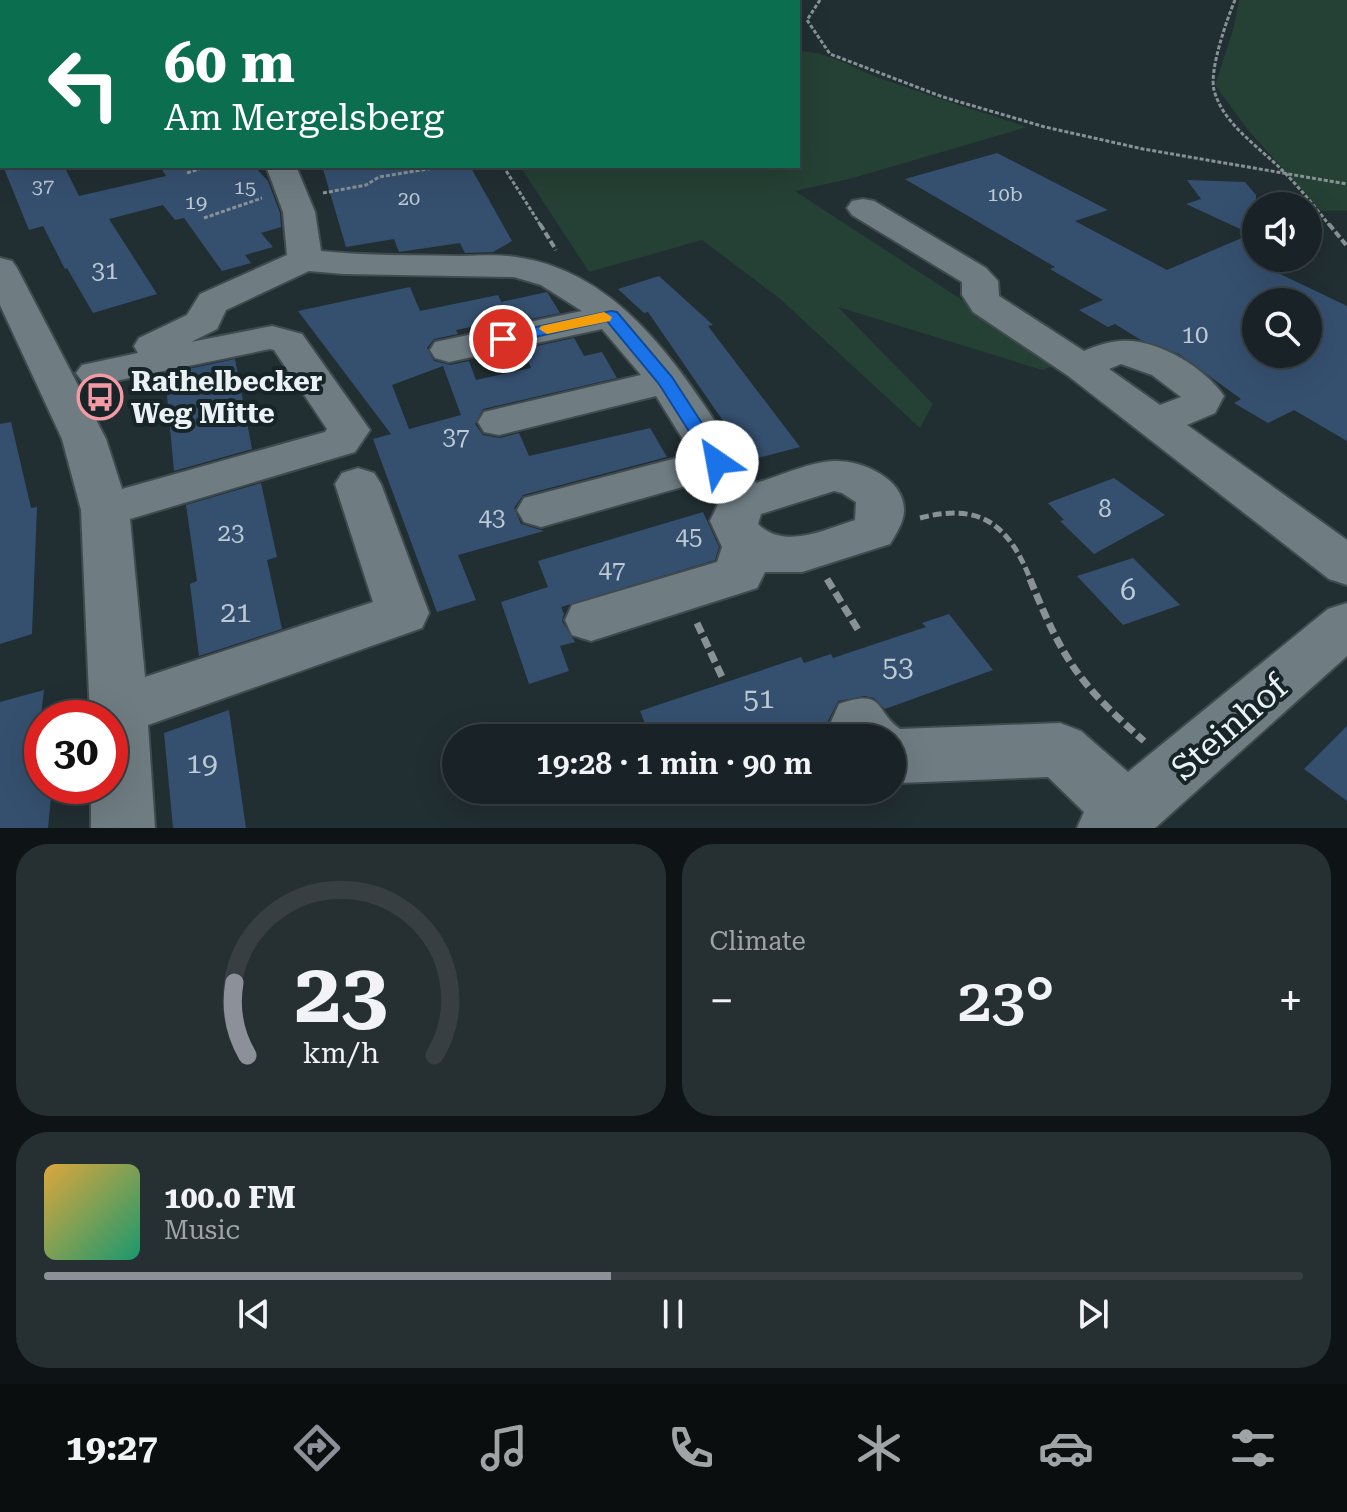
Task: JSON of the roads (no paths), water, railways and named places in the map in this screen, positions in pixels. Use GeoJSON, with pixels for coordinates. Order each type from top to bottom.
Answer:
{"type":"FeatureCollection","features":[{"type":"Feature","properties":{"kind":"street"},"geometry":{"type":"LineString","coordinates":[[291,185],[305,230],[304,260]]}},
{"type":"Feature","properties":{"kind":"street"},"geometry":{"type":"LineString","coordinates":[[863,208],[974,275],[980,281],[980,295],[986,304],[1081,367],[1347,566]]}},
{"type":"Feature","properties":{"kind":"street"},"geometry":{"type":"LineString","coordinates":[[79,380],[204,321],[213,302],[304,260],[540,270],[576,286],[611,316],[666,381],[717,462],[746,523],[767,555],[784,558],[873,532],[882,518],[882,507],[876,493],[863,483],[849,477],[833,476],[746,523]]}},
{"type":"Feature","properties":{"kind":"street"},"geometry":{"type":"LineString","coordinates":[[0,268],[79,380],[84,439],[105,510],[117,700]]}},
{"type":"Feature","properties":{"kind":"street"},"geometry":{"type":"LineString","coordinates":[[449,350],[611,316]]}},
{"type":"Feature","properties":{"kind":"street"},"geometry":{"type":"LineString","coordinates":[[79,380],[272,337],[288,342],[349,430],[340,442],[105,510]]}},
{"type":"Feature","properties":{"kind":"street"},"geometry":{"type":"LineString","coordinates":[[499,422],[666,381]]}},
{"type":"Feature","properties":{"kind":"street"},"geometry":{"type":"LineString","coordinates":[[541,510],[717,462]]}},
{"type":"Feature","properties":{"kind":"street"},"geometry":{"type":"LineString","coordinates":[[128,708],[403,613],[358,484]]}},
{"type":"Feature","properties":{"kind":"street"},"geometry":{"type":"LineString","coordinates":[[591,620],[739,575],[746,523]]}},
{"type":"Feature","properties":{"kind":"street","name":"Steinhof"},"geometry":{"type":"LineString","coordinates":[[1119,820],[1339,643]]}},
{"type":"Feature","properties":{"kind":"street"},"geometry":{"type":"LineString","coordinates":[[906,756],[1060,750],[1119,820]]}},
{"type":"Feature","properties":{"kind":"street"},"geometry":{"type":"LineString","coordinates":[[122,804],[123,828]]}},
{"type":"Feature","properties":{"kind":"place","name":"Rathelbecker Weg Mitte"},"geometry":{"type":"Point","coordinates":[100,397]}}]}
